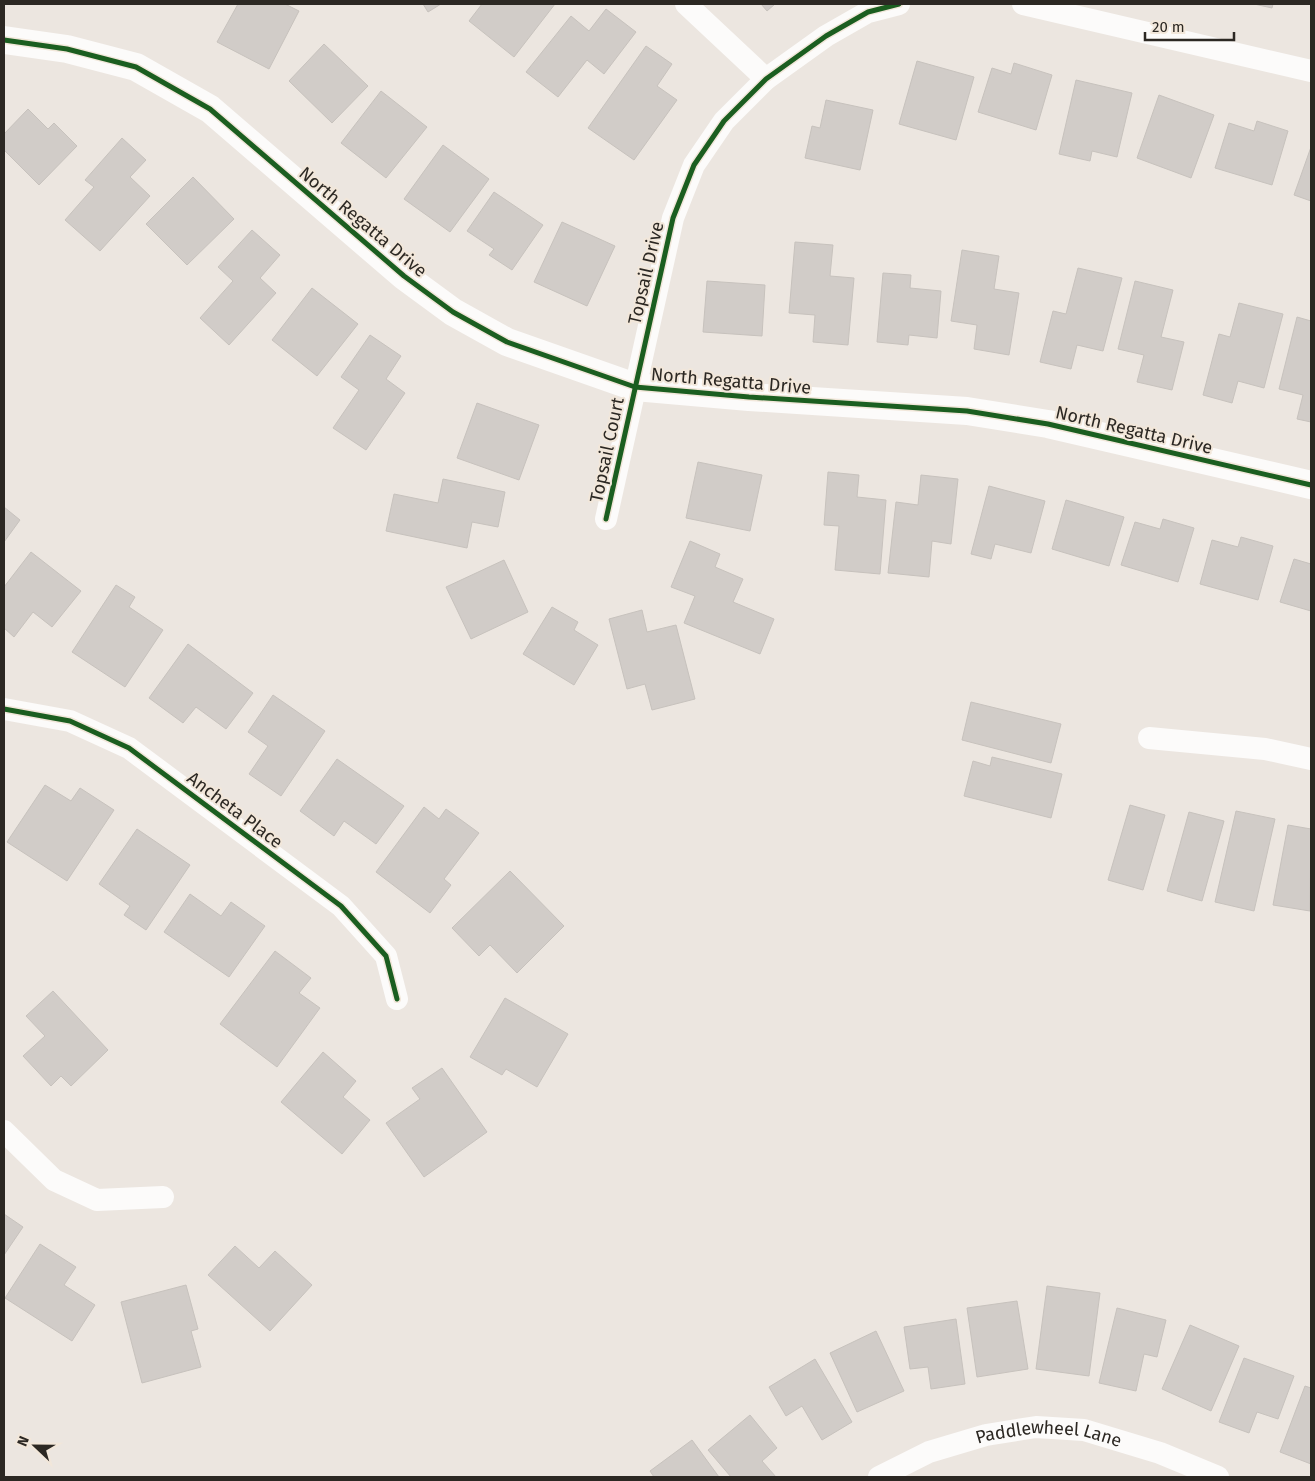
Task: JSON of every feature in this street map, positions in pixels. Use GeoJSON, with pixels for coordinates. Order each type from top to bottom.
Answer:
{"type":"FeatureCollection","features":[{"type":"Feature","properties":{"kind":"street"},"geometry":{"type":"LineString","coordinates":[[686,4],[766,79]]}},
{"type":"Feature","properties":{"kind":"street","name":"Topsail Drive"},"geometry":{"type":"LineString","coordinates":[[635,387],[673,218],[694,165],[724,121],[766,79],[826,36],[868,12],[899,4]]}},
{"type":"Feature","properties":{"kind":"street"},"geometry":{"type":"LineString","coordinates":[[1023,4],[1311,71]]}},
{"type":"Feature","properties":{"kind":"street","name":"North Regatta Drive"},"geometry":{"type":"LineString","coordinates":[[4,40],[67,50],[136,67],[210,109],[404,276],[453,312],[507,342],[635,387],[749,398],[968,411],[1048,424],[1311,485]]}},
{"type":"Feature","properties":{"kind":"street","name":"Topsail Court"},"geometry":{"type":"LineString","coordinates":[[606,519],[635,387]]}},
{"type":"Feature","properties":{"kind":"street","name":"Ancheta Place"},"geometry":{"type":"LineString","coordinates":[[4,709],[70,721],[128,748],[341,906],[386,956],[397,999]]}},
{"type":"Feature","properties":{"kind":"street"},"geometry":{"type":"LineString","coordinates":[[1148,738],[1265,748],[1311,759]]}},
{"type":"Feature","properties":{"kind":"street"},"geometry":{"type":"LineString","coordinates":[[4,1131],[54,1180],[97,1200],[163,1197]]}},
{"type":"Feature","properties":{"kind":"street","name":"Paddlewheel Lane"},"geometry":{"type":"LineString","coordinates":[[880,1477],[929,1452],[986,1435],[1036,1427],[1084,1430],[1160,1453],[1218,1477]]}},
{"type":"Feature","properties":{"kind":"building"},"geometry":{"type":"Polygon","coordinates":[[[238,4],[285,4],[299,11],[269,69],[217,42],[238,4]]]}},
{"type":"Feature","properties":{"kind":"building"},"geometry":{"type":"Polygon","coordinates":[[[423,4],[441,4],[428,12],[423,4]]]}},
{"type":"Feature","properties":{"kind":"building"},"geometry":{"type":"Polygon","coordinates":[[[482,4],[555,4],[514,57],[469,21],[482,4]]]}},
{"type":"Feature","properties":{"kind":"building"},"geometry":{"type":"Polygon","coordinates":[[[761,4],[775,4],[767,11],[761,4]]]}},
{"type":"Feature","properties":{"kind":"building"},"geometry":{"type":"Polygon","coordinates":[[[1254,4],[1273,4],[1272,8],[1254,4]]]}},
{"type":"Feature","properties":{"kind":"building"},"geometry":{"type":"Polygon","coordinates":[[[606,9],[636,32],[604,74],[587,60],[558,97],[526,72],[571,16],[589,31],[606,9]]]}},
{"type":"Feature","properties":{"kind":"building"},"geometry":{"type":"Polygon","coordinates":[[[324,44],[368,86],[332,123],[289,81],[324,44]]]}},
{"type":"Feature","properties":{"kind":"building"},"geometry":{"type":"Polygon","coordinates":[[[646,46],[672,64],[657,86],[677,100],[634,160],[588,128],[646,46]]]}},
{"type":"Feature","properties":{"kind":"building"},"geometry":{"type":"Polygon","coordinates":[[[917,61],[974,77],[956,140],[899,124],[917,61]]]}},
{"type":"Feature","properties":{"kind":"building"},"geometry":{"type":"Polygon","coordinates":[[[1014,63],[1052,75],[1036,130],[978,112],[992,68],[1011,74],[1014,63]]]}},
{"type":"Feature","properties":{"kind":"building"},"geometry":{"type":"Polygon","coordinates":[[[1076,80],[1132,93],[1117,157],[1092,151],[1090,161],[1059,154],[1076,80]]]}},
{"type":"Feature","properties":{"kind":"building"},"geometry":{"type":"Polygon","coordinates":[[[381,91],[427,127],[386,178],[341,143],[381,91]]]}},
{"type":"Feature","properties":{"kind":"building"},"geometry":{"type":"Polygon","coordinates":[[[1159,95],[1214,115],[1191,178],[1137,158],[1159,95]]]}},
{"type":"Feature","properties":{"kind":"building"},"geometry":{"type":"Polygon","coordinates":[[[826,100],[873,110],[860,170],[805,158],[812,126],[820,128],[826,100]]]}},
{"type":"Feature","properties":{"kind":"building"},"geometry":{"type":"Polygon","coordinates":[[[28,109],[48,129],[54,123],[77,146],[39,185],[4,150],[4,134],[28,109]]]}},
{"type":"Feature","properties":{"kind":"building"},"geometry":{"type":"Polygon","coordinates":[[[1257,121],[1288,131],[1272,185],[1215,168],[1229,123],[1254,131],[1257,121]]]}},
{"type":"Feature","properties":{"kind":"building"},"geometry":{"type":"Polygon","coordinates":[[[122,138],[146,160],[130,177],[150,196],[100,251],[65,220],[94,187],[85,180],[122,138]]]}},
{"type":"Feature","properties":{"kind":"building"},"geometry":{"type":"Polygon","coordinates":[[[443,145],[489,179],[450,232],[404,199],[443,145]]]}},
{"type":"Feature","properties":{"kind":"building"},"geometry":{"type":"Polygon","coordinates":[[[1311,147],[1311,201],[1294,195],[1311,147]]]}},
{"type":"Feature","properties":{"kind":"building"},"geometry":{"type":"Polygon","coordinates":[[[193,177],[234,219],[187,265],[146,224],[193,177]]]}},
{"type":"Feature","properties":{"kind":"building"},"geometry":{"type":"Polygon","coordinates":[[[494,192],[543,225],[512,270],[489,255],[494,249],[467,231],[494,192]]]}},
{"type":"Feature","properties":{"kind":"building"},"geometry":{"type":"Polygon","coordinates":[[[562,222],[615,246],[587,306],[534,282],[562,222]]]}},
{"type":"Feature","properties":{"kind":"building"},"geometry":{"type":"Polygon","coordinates":[[[252,230],[280,255],[260,278],[276,293],[229,345],[200,318],[233,281],[218,267],[252,230]]]}},
{"type":"Feature","properties":{"kind":"building"},"geometry":{"type":"Polygon","coordinates":[[[795,242],[833,245],[830,276],[854,278],[848,345],[813,342],[815,315],[789,313],[795,242]]]}},
{"type":"Feature","properties":{"kind":"building"},"geometry":{"type":"Polygon","coordinates":[[[962,250],[999,256],[994,289],[1019,293],[1009,355],[974,349],[977,325],[951,321],[962,250]]]}},
{"type":"Feature","properties":{"kind":"building"},"geometry":{"type":"Polygon","coordinates":[[[1078,268],[1122,278],[1103,351],[1077,345],[1071,369],[1040,362],[1053,311],[1066,314],[1078,268]]]}},
{"type":"Feature","properties":{"kind":"building"},"geometry":{"type":"Polygon","coordinates":[[[883,273],[911,275],[910,288],[941,291],[937,338],[909,335],[908,345],[877,342],[883,273]]]}},
{"type":"Feature","properties":{"kind":"building"},"geometry":{"type":"Polygon","coordinates":[[[707,281],[765,285],[762,336],[703,332],[707,281]]]}},
{"type":"Feature","properties":{"kind":"building"},"geometry":{"type":"Polygon","coordinates":[[[1135,281],[1173,290],[1161,337],[1184,342],[1172,390],[1137,382],[1144,355],[1118,349],[1135,281]]]}},
{"type":"Feature","properties":{"kind":"building"},"geometry":{"type":"Polygon","coordinates":[[[312,288],[358,324],[317,376],[272,340],[312,288]]]}},
{"type":"Feature","properties":{"kind":"building"},"geometry":{"type":"Polygon","coordinates":[[[1239,303],[1283,314],[1264,388],[1238,381],[1232,403],[1203,395],[1219,334],[1230,337],[1239,303]]]}},
{"type":"Feature","properties":{"kind":"building"},"geometry":{"type":"Polygon","coordinates":[[[1297,317],[1311,321],[1311,422],[1297,419],[1303,395],[1279,389],[1297,317]]]}},
{"type":"Feature","properties":{"kind":"building"},"geometry":{"type":"Polygon","coordinates":[[[370,335],[401,356],[386,379],[405,393],[366,450],[333,428],[359,390],[341,377],[370,335]]]}},
{"type":"Feature","properties":{"kind":"building"},"geometry":{"type":"Polygon","coordinates":[[[477,403],[539,425],[519,480],[457,458],[477,403]]]}},
{"type":"Feature","properties":{"kind":"building"},"geometry":{"type":"Polygon","coordinates":[[[698,462],[762,475],[750,531],[686,518],[698,462]]]}},
{"type":"Feature","properties":{"kind":"building"},"geometry":{"type":"Polygon","coordinates":[[[828,472],[859,475],[857,497],[886,500],[880,574],[835,570],[839,526],[824,525],[828,472]]]}},
{"type":"Feature","properties":{"kind":"building"},"geometry":{"type":"Polygon","coordinates":[[[921,475],[958,479],[951,544],[932,541],[929,577],[888,573],[896,502],[918,505],[921,475]]]}},
{"type":"Feature","properties":{"kind":"building"},"geometry":{"type":"Polygon","coordinates":[[[443,479],[505,492],[498,527],[472,522],[467,548],[386,531],[394,494],[438,503],[443,479]]]}},
{"type":"Feature","properties":{"kind":"building"},"geometry":{"type":"Polygon","coordinates":[[[989,486],[1045,501],[1031,553],[995,544],[991,559],[971,554],[989,486]]]}},
{"type":"Feature","properties":{"kind":"building"},"geometry":{"type":"Polygon","coordinates":[[[1066,500],[1124,517],[1109,566],[1052,549],[1066,500]]]}},
{"type":"Feature","properties":{"kind":"building"},"geometry":{"type":"Polygon","coordinates":[[[4,507],[20,520],[4,542],[4,507]]]}},
{"type":"Feature","properties":{"kind":"building"},"geometry":{"type":"Polygon","coordinates":[[[1163,519],[1194,528],[1178,582],[1121,565],[1135,522],[1160,529],[1163,519]]]}},
{"type":"Feature","properties":{"kind":"building"},"geometry":{"type":"Polygon","coordinates":[[[1241,537],[1273,546],[1258,600],[1200,584],[1212,540],[1238,547],[1241,537]]]}},
{"type":"Feature","properties":{"kind":"building"},"geometry":{"type":"Polygon","coordinates":[[[690,541],[720,554],[715,567],[743,579],[733,602],[774,619],[760,654],[684,623],[695,596],[671,587],[690,541]]]}},
{"type":"Feature","properties":{"kind":"building"},"geometry":{"type":"Polygon","coordinates":[[[31,552],[81,591],[52,627],[33,612],[14,637],[4,628],[4,587],[31,552]]]}},
{"type":"Feature","properties":{"kind":"building"},"geometry":{"type":"Polygon","coordinates":[[[1294,559],[1311,564],[1311,611],[1280,602],[1294,559]]]}},
{"type":"Feature","properties":{"kind":"building"},"geometry":{"type":"Polygon","coordinates":[[[504,560],[528,612],[471,639],[446,587],[504,560]]]}},
{"type":"Feature","properties":{"kind":"building"},"geometry":{"type":"Polygon","coordinates":[[[116,585],[135,597],[129,607],[163,630],[125,687],[72,652],[116,585]]]}},
{"type":"Feature","properties":{"kind":"building"},"geometry":{"type":"Polygon","coordinates":[[[552,607],[578,622],[574,630],[598,645],[574,685],[523,654],[552,607]]]}},
{"type":"Feature","properties":{"kind":"building"},"geometry":{"type":"Polygon","coordinates":[[[642,610],[647,632],[676,625],[695,699],[652,710],[645,684],[627,689],[609,619],[642,610]]]}},
{"type":"Feature","properties":{"kind":"building"},"geometry":{"type":"Polygon","coordinates":[[[188,644],[253,693],[226,729],[196,707],[183,723],[149,698],[188,644]]]}},
{"type":"Feature","properties":{"kind":"building"},"geometry":{"type":"Polygon","coordinates":[[[273,695],[325,731],[281,796],[249,774],[268,746],[248,732],[273,695]]]}},
{"type":"Feature","properties":{"kind":"building"},"geometry":{"type":"Polygon","coordinates":[[[971,702],[1061,724],[1051,763],[962,740],[971,702]]]}},
{"type":"Feature","properties":{"kind":"building"},"geometry":{"type":"Polygon","coordinates":[[[992,757],[1062,774],[1051,818],[964,796],[973,761],[990,766],[992,757]]]}},
{"type":"Feature","properties":{"kind":"building"},"geometry":{"type":"Polygon","coordinates":[[[337,759],[404,806],[376,844],[344,821],[334,836],[300,811],[337,759]]]}},
{"type":"Feature","properties":{"kind":"building"},"geometry":{"type":"Polygon","coordinates":[[[45,785],[71,801],[80,788],[114,810],[67,881],[7,842],[45,785]]]}},
{"type":"Feature","properties":{"kind":"building"},"geometry":{"type":"Polygon","coordinates":[[[1130,805],[1165,815],[1143,890],[1108,880],[1130,805]]]}},
{"type":"Feature","properties":{"kind":"building"},"geometry":{"type":"Polygon","coordinates":[[[424,807],[439,819],[446,809],[479,833],[444,879],[451,885],[430,913],[376,872],[424,807]]]}},
{"type":"Feature","properties":{"kind":"building"},"geometry":{"type":"Polygon","coordinates":[[[1236,811],[1275,819],[1254,911],[1215,902],[1236,811]]]}},
{"type":"Feature","properties":{"kind":"building"},"geometry":{"type":"Polygon","coordinates":[[[1189,812],[1224,821],[1202,901],[1167,891],[1189,812]]]}},
{"type":"Feature","properties":{"kind":"building"},"geometry":{"type":"Polygon","coordinates":[[[1288,825],[1311,829],[1310,911],[1273,905],[1288,825]]]}},
{"type":"Feature","properties":{"kind":"building"},"geometry":{"type":"Polygon","coordinates":[[[137,829],[190,865],[146,930],[124,915],[130,906],[99,884],[137,829]]]}},
{"type":"Feature","properties":{"kind":"building"},"geometry":{"type":"Polygon","coordinates":[[[510,871],[564,926],[517,973],[490,945],[479,956],[452,928],[510,871]]]}},
{"type":"Feature","properties":{"kind":"building"},"geometry":{"type":"Polygon","coordinates":[[[190,894],[221,916],[231,902],[265,926],[229,977],[164,932],[190,894]]]}},
{"type":"Feature","properties":{"kind":"building"},"geometry":{"type":"Polygon","coordinates":[[[275,951],[311,978],[299,993],[320,1008],[277,1067],[220,1024],[275,951]]]}},
{"type":"Feature","properties":{"kind":"building"},"geometry":{"type":"Polygon","coordinates":[[[53,991],[108,1050],[71,1086],[61,1076],[51,1086],[23,1056],[45,1036],[26,1016],[53,991]]]}},
{"type":"Feature","properties":{"kind":"building"},"geometry":{"type":"Polygon","coordinates":[[[505,998],[568,1034],[537,1087],[506,1069],[502,1075],[470,1057],[505,998]]]}},
{"type":"Feature","properties":{"kind":"building"},"geometry":{"type":"Polygon","coordinates":[[[323,1052],[356,1081],[343,1097],[370,1120],[342,1154],[281,1102],[323,1052]]]}},
{"type":"Feature","properties":{"kind":"building"},"geometry":{"type":"Polygon","coordinates":[[[442,1068],[487,1132],[424,1177],[386,1123],[420,1099],[412,1088],[442,1068]]]}},
{"type":"Feature","properties":{"kind":"building"},"geometry":{"type":"Polygon","coordinates":[[[4,1214],[23,1227],[4,1255],[4,1214]]]}},
{"type":"Feature","properties":{"kind":"building"},"geometry":{"type":"Polygon","coordinates":[[[40,1244],[76,1267],[64,1285],[95,1305],[72,1341],[5,1298],[40,1244]]]}},
{"type":"Feature","properties":{"kind":"building"},"geometry":{"type":"Polygon","coordinates":[[[235,1246],[259,1268],[275,1251],[312,1285],[270,1331],[208,1275],[235,1246]]]}},
{"type":"Feature","properties":{"kind":"building"},"geometry":{"type":"Polygon","coordinates":[[[186,1285],[198,1329],[191,1331],[201,1367],[142,1383],[121,1302],[186,1285]]]}},
{"type":"Feature","properties":{"kind":"building"},"geometry":{"type":"Polygon","coordinates":[[[1047,1286],[1100,1293],[1089,1376],[1036,1369],[1047,1286]]]}},
{"type":"Feature","properties":{"kind":"building"},"geometry":{"type":"Polygon","coordinates":[[[1017,1301],[1028,1369],[977,1377],[967,1308],[1017,1301]]]}},
{"type":"Feature","properties":{"kind":"building"},"geometry":{"type":"Polygon","coordinates":[[[1117,1308],[1166,1320],[1157,1357],[1144,1354],[1136,1391],[1099,1383],[1117,1308]]]}},
{"type":"Feature","properties":{"kind":"building"},"geometry":{"type":"Polygon","coordinates":[[[956,1319],[965,1384],[931,1389],[928,1367],[910,1369],[904,1327],[956,1319]]]}},
{"type":"Feature","properties":{"kind":"building"},"geometry":{"type":"Polygon","coordinates":[[[1190,1325],[1239,1346],[1211,1411],[1162,1389],[1190,1325]]]}},
{"type":"Feature","properties":{"kind":"building"},"geometry":{"type":"Polygon","coordinates":[[[876,1331],[904,1391],[857,1412],[830,1353],[876,1331]]]}},
{"type":"Feature","properties":{"kind":"building"},"geometry":{"type":"Polygon","coordinates":[[[1244,1358],[1294,1376],[1278,1419],[1257,1412],[1249,1433],[1219,1422],[1244,1358]]]}},
{"type":"Feature","properties":{"kind":"building"},"geometry":{"type":"Polygon","coordinates":[[[815,1359],[852,1422],[822,1440],[802,1406],[786,1416],[769,1387],[815,1359]]]}},
{"type":"Feature","properties":{"kind":"building"},"geometry":{"type":"Polygon","coordinates":[[[1305,1386],[1311,1388],[1311,1464],[1280,1452],[1305,1386]]]}},
{"type":"Feature","properties":{"kind":"building"},"geometry":{"type":"Polygon","coordinates":[[[750,1415],[777,1448],[762,1461],[776,1477],[731,1477],[708,1450],[750,1415]]]}},
{"type":"Feature","properties":{"kind":"building"},"geometry":{"type":"Polygon","coordinates":[[[692,1440],[719,1477],[654,1477],[650,1471],[692,1440]]]}},
{"type":"Feature","properties":{"kind":"cycle path"},"geometry":{"type":"LineString","coordinates":[[606,519],[673,218],[694,165],[724,121],[766,79],[826,36],[868,12],[899,4]]}},
{"type":"Feature","properties":{"kind":"cycle path"},"geometry":{"type":"LineString","coordinates":[[4,40],[67,49],[136,67],[210,109],[404,276],[453,312],[507,342],[635,387],[749,397],[967,411],[1048,424],[1311,485]]}},
{"type":"Feature","properties":{"kind":"cycle path"},"geometry":{"type":"LineString","coordinates":[[4,709],[70,721],[129,748],[341,906],[386,956],[397,999]]}}]}
